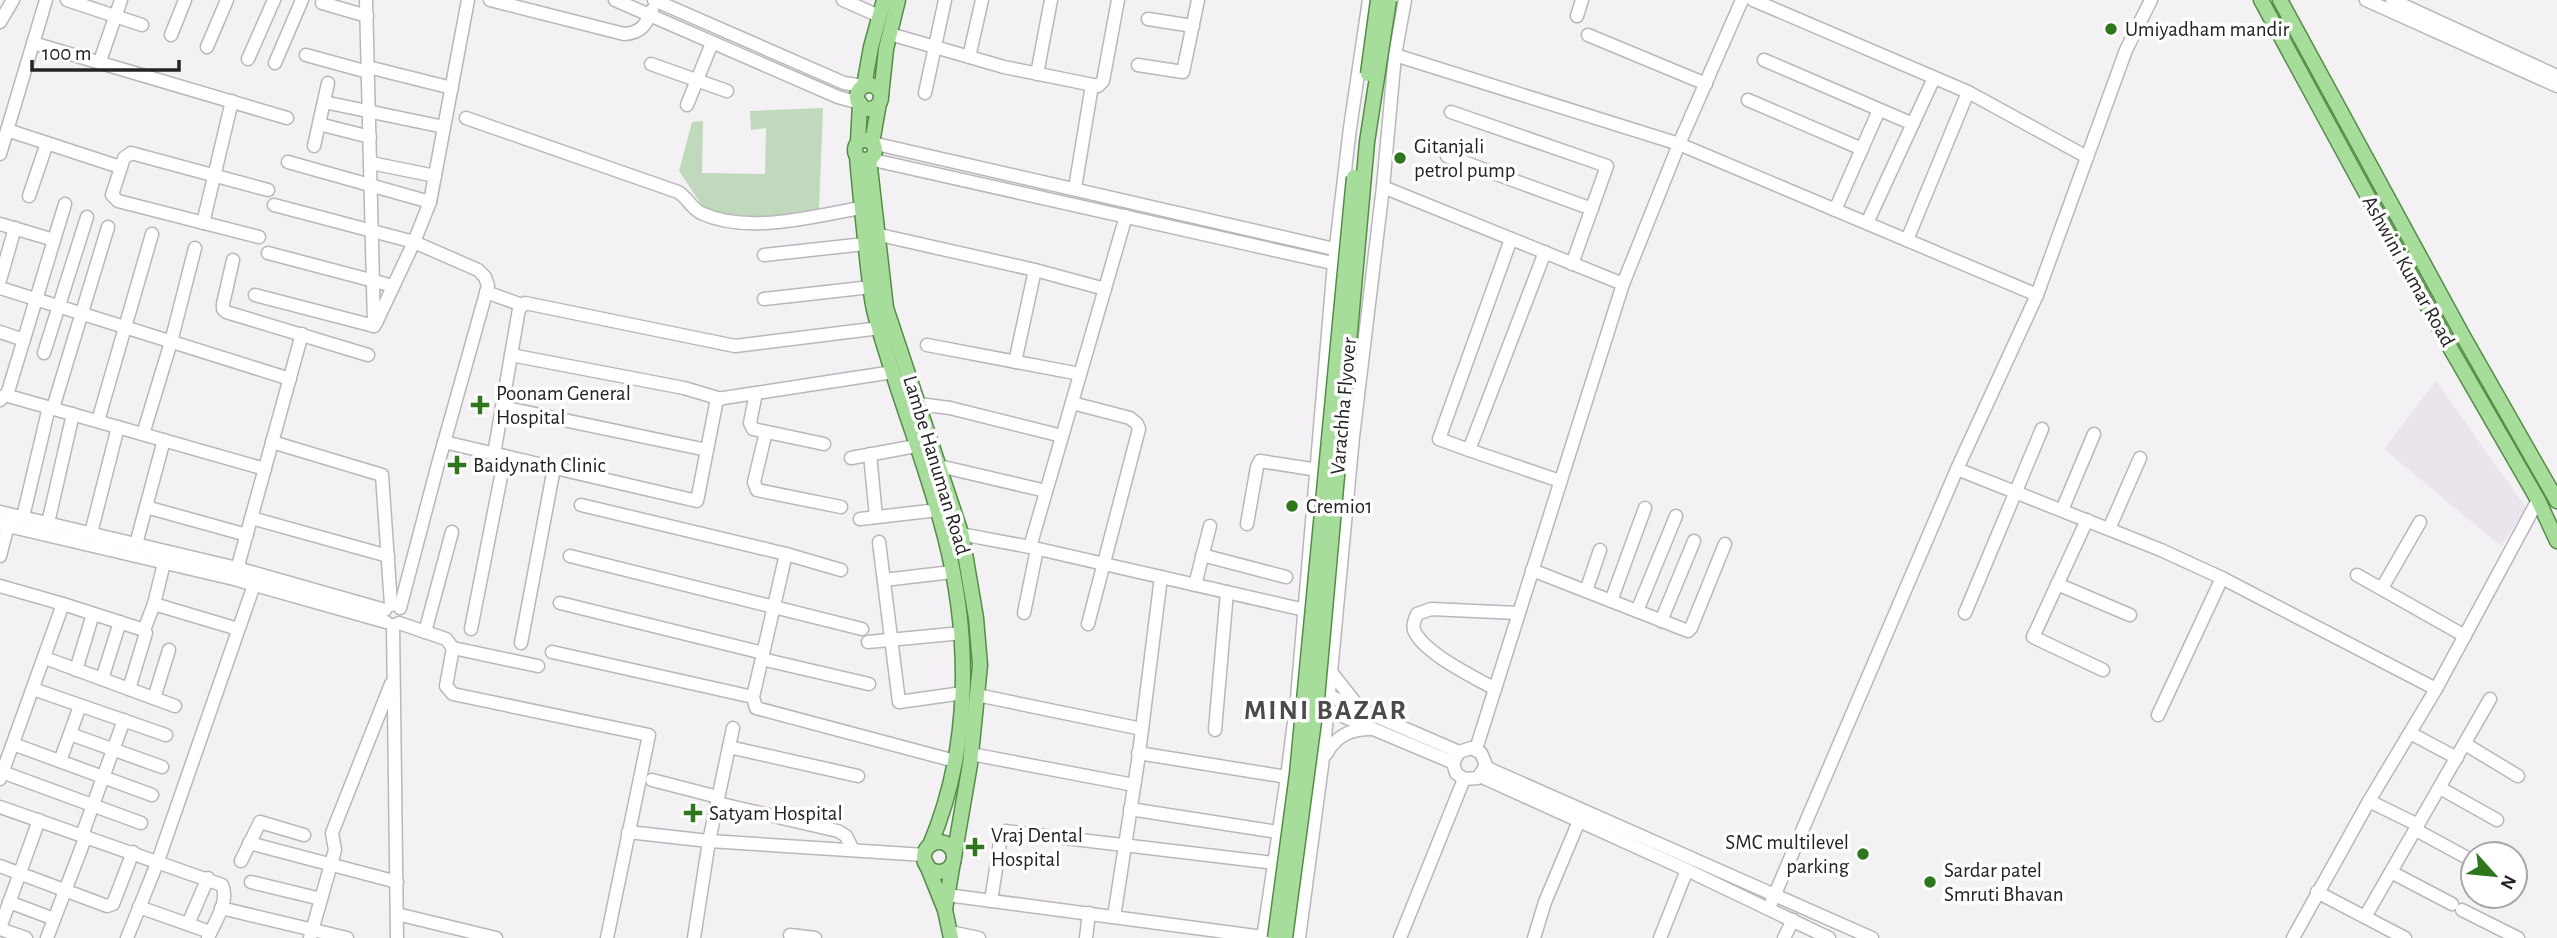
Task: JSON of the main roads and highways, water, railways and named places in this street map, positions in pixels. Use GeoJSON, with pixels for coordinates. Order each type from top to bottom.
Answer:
{"type":"FeatureCollection","features":[{"type":"Feature","properties":{"kind":"main road"},"geometry":{"type":"LineString","coordinates":[[864,150],[858,96],[864,86],[870,47],[884,0]]}},
{"type":"Feature","properties":{"kind":"main road"},"geometry":{"type":"LineString","coordinates":[[864,150],[880,99],[898,0]]}},
{"type":"Feature","properties":{"kind":"main road","name":"Varachha Flyover"},"geometry":{"type":"LineString","coordinates":[[1267,938],[1297,775],[1355,165],[1378,0]]}},
{"type":"Feature","properties":{"kind":"main road","name":"Varachha Flyover"},"geometry":{"type":"LineString","coordinates":[[1285,938],[1317,699],[1367,142],[1389,0]]}},
{"type":"Feature","properties":{"kind":"main road","name":"Ashwini Kumar Road"},"geometry":{"type":"LineString","coordinates":[[2261,0],[2448,344],[2538,500],[2557,541]]}},
{"type":"Feature","properties":{"kind":"main road","name":"Ashwini Kumar Road"},"geometry":{"type":"LineString","coordinates":[[2280,0],[2463,336],[2557,501]]}},
{"type":"Feature","properties":{"kind":"main road"},"geometry":{"type":"LineString","coordinates":[[864,86],[875,86],[880,99]]}},
{"type":"Feature","properties":{"kind":"main road"},"geometry":{"type":"LineString","coordinates":[[860,103],[869,108],[880,99]]}},
{"type":"Feature","properties":{"kind":"main road","name":"Lambe Hanuman Road"},"geometry":{"type":"LineString","coordinates":[[864,150],[861,208],[886,309],[962,536],[976,618],[980,665],[970,694],[943,815],[927,854]]}},
{"type":"Feature","properties":{"kind":"main road","name":"Lambe Hanuman Road"},"geometry":{"type":"LineString","coordinates":[[864,150],[871,287],[893,372],[946,540],[970,694],[971,754],[945,910]]}},
{"type":"Feature","properties":{"kind":"main road"},"geometry":{"type":"LineString","coordinates":[[944,843],[951,848],[954,860],[950,867],[942,872],[932,870],[927,854],[944,843]]}},
{"type":"Feature","properties":{"kind":"main road"},"geometry":{"type":"LineString","coordinates":[[927,854],[950,935]]}},
{"type":"Feature","properties":{"kind":"place","name":"Umiyadham mandir"},"geometry":{"type":"Point","coordinates":[2111,29]}},
{"type":"Feature","properties":{"kind":"place","name":"Gitanjali petrol pump"},"geometry":{"type":"Point","coordinates":[1400,158]}},
{"type":"Feature","properties":{"kind":"place","name":"Poonam General Hospital"},"geometry":{"type":"Point","coordinates":[480,405]}},
{"type":"Feature","properties":{"kind":"place","name":"Baidynath Clinic"},"geometry":{"type":"Point","coordinates":[457,465]}},
{"type":"Feature","properties":{"kind":"place","name":"Cremio1"},"geometry":{"type":"Point","coordinates":[1292,506]}},
{"type":"Feature","properties":{"kind":"place","name":"Satyam Hospital"},"geometry":{"type":"Point","coordinates":[693,813]}},
{"type":"Feature","properties":{"kind":"place","name":"Vraj Dental Hospital"},"geometry":{"type":"Point","coordinates":[975,847]}},
{"type":"Feature","properties":{"kind":"place","name":"SMC multilevel parking"},"geometry":{"type":"Point","coordinates":[1863,854]}},
{"type":"Feature","properties":{"kind":"place","name":"Sardar patel Smruti Bhavan"},"geometry":{"type":"Point","coordinates":[1930,882]}},
{"type":"Feature","properties":{"kind":"district","name":"MINI BAZAR"},"geometry":{"type":"Point","coordinates":[1326,709]}}]}
